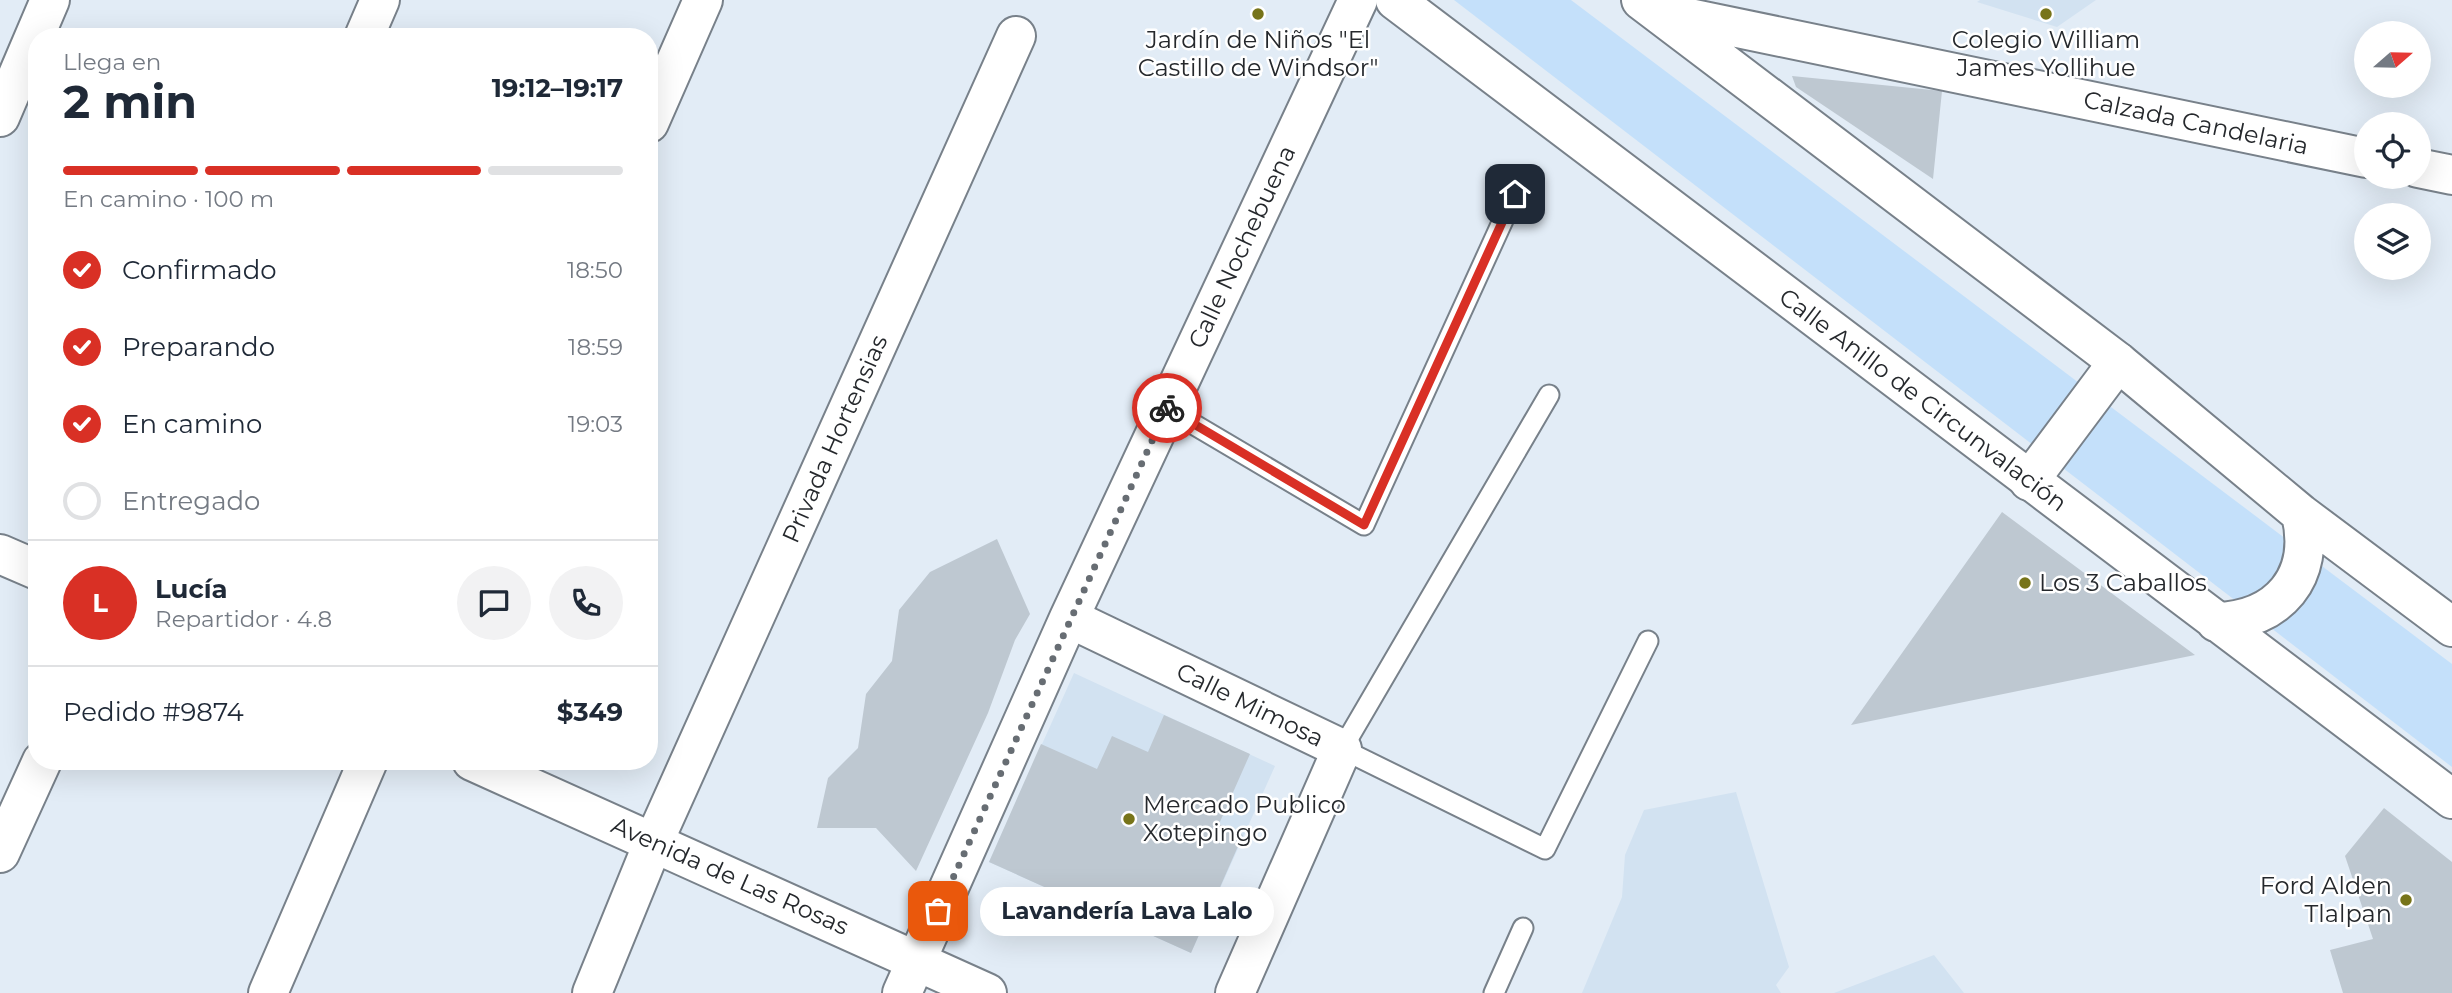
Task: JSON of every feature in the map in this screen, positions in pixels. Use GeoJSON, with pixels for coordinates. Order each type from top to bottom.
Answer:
{"type":"FeatureCollection","features":[{"type":"Feature","properties":{"kind":"street"},"geometry":{"type":"LineString","coordinates":[[38,28],[50,0]]}},
{"type":"Feature","properties":{"kind":"street"},"geometry":{"type":"LineString","coordinates":[[368,28],[380,0]]}},
{"type":"Feature","properties":{"kind":"street"},"geometry":{"type":"LineString","coordinates":[[658,103],[704,0]]}},
{"type":"Feature","properties":{"kind":"street","name":"Calle Nochebuena"},"geometry":{"type":"LineString","coordinates":[[909,976],[1069,618],[1358,0]]}},
{"type":"Feature","properties":{"kind":"street","name":"Calle Anillo de Circunvalación"},"geometry":{"type":"LineString","coordinates":[[1395,0],[2452,799]]}},
{"type":"Feature","properties":{"kind":"street"},"geometry":{"type":"LineString","coordinates":[[1648,6],[2118,362],[2301,514],[2452,627]]}},
{"type":"Feature","properties":{"kind":"street","name":"Calzada Candelaria"},"geometry":{"type":"LineString","coordinates":[[1648,6],[2354,155]]}},
{"type":"Feature","properties":{"kind":"street","name":"Privada Hortensias"},"geometry":{"type":"LineString","coordinates":[[592,993],[654,841],[1016,36]]}},
{"type":"Feature","properties":{"kind":"street"},"geometry":{"type":"LineString","coordinates":[[0,117],[28,51]]}},
{"type":"Feature","properties":{"kind":"street"},"geometry":{"type":"LineString","coordinates":[[2431,171],[2452,175]]}},
{"type":"Feature","properties":{"kind":"street"},"geometry":{"type":"LineString","coordinates":[[2029,481],[2118,362]]}},
{"type":"Feature","properties":{"kind":"street"},"geometry":{"type":"LineString","coordinates":[[2216,622],[2254,617],[2271,608],[2285,595],[2302,566],[2305,548],[2301,514]]}},
{"type":"Feature","properties":{"kind":"street"},"geometry":{"type":"LineString","coordinates":[[0,554],[28,566]]}},
{"type":"Feature","properties":{"kind":"street","name":"Calle Mimosa"},"geometry":{"type":"LineString","coordinates":[[1069,618],[1342,749],[1235,993]]}},
{"type":"Feature","properties":{"kind":"street"},"geometry":{"type":"LineString","coordinates":[[0,853],[37,770]]}},
{"type":"Feature","properties":{"kind":"street"},"geometry":{"type":"LineString","coordinates":[[268,993],[364,770]]}},
{"type":"Feature","properties":{"kind":"street","name":"Avenida de Las Rosas"},"geometry":{"type":"LineString","coordinates":[[492,770],[654,841],[909,976],[987,993]]}},
{"type":"Feature","properties":{"kind":"lane"},"geometry":{"type":"LineString","coordinates":[[1166,408],[1364,525],[1515,194]]}},
{"type":"Feature","properties":{"kind":"lane"},"geometry":{"type":"LineString","coordinates":[[1549,396],[1342,749],[1545,849],[1648,641]]}},
{"type":"Feature","properties":{"kind":"lane"},"geometry":{"type":"LineString","coordinates":[[1494,993],[1523,928]]}},
{"type":"Feature","properties":{"kind":"shaded area"},"geometry":{"type":"Polygon","coordinates":[[[1454,0],[1571,0],[2452,664],[2452,767],[1454,0]]]}},
{"type":"Feature","properties":{"kind":"shaded area","name":"Colegio William James Yollihue"},"geometry":{"type":"Polygon","coordinates":[[[2096,0],[2057,27],[1977,2],[2096,0]]]}},
{"type":"Feature","properties":{"kind":"shaded area","name":"Mercado Publico Xotepingo"},"geometry":{"type":"Polygon","coordinates":[[[1074,673],[1275,766],[1191,953],[989,862],[1074,673]]]}},
{"type":"Feature","properties":{"kind":"shaded area"},"geometry":{"type":"Polygon","coordinates":[[[1736,792],[1789,967],[1776,985],[1781,993],[1582,993],[1622,897],[1625,855],[1644,810],[1736,792]]]}},
{"type":"Feature","properties":{"kind":"shaded area"},"geometry":{"type":"Polygon","coordinates":[[[1934,955],[1964,993],[1834,993],[1934,955]]]}},
{"type":"Feature","properties":{"kind":"building"},"geometry":{"type":"Polygon","coordinates":[[[1792,76],[1942,91],[1933,179],[1796,87],[1792,76]]]}},
{"type":"Feature","properties":{"kind":"building","name":"Los 3 Caballos"},"geometry":{"type":"Polygon","coordinates":[[[2002,512],[2195,655],[1851,725],[2002,512]]]}},
{"type":"Feature","properties":{"kind":"building"},"geometry":{"type":"Polygon","coordinates":[[[997,539],[1030,614],[1015,640],[988,713],[916,871],[876,828],[817,828],[828,778],[858,748],[866,694],[892,661],[899,610],[930,572],[997,539]]]}},
{"type":"Feature","properties":{"kind":"building","name":"Mercado Publico Xotepingo"},"geometry":{"type":"Polygon","coordinates":[[[1164,715],[1250,754],[1219,824],[1243,835],[1191,953],[989,862],[1041,744],[1097,769],[1112,736],[1148,752],[1164,715]]]}},
{"type":"Feature","properties":{"kind":"building","name":"Ford Alden Tlalpan"},"geometry":{"type":"Polygon","coordinates":[[[2384,808],[2452,862],[2452,993],[2343,993],[2330,950],[2373,939],[2345,856],[2384,808]]]}},
{"type":"Feature","properties":{"kind":"way so far"},"geometry":{"type":"LineString","coordinates":[[938,911],[1069,618],[1167,408]]}},
{"type":"Feature","properties":{"kind":"place","name":"Jardín de Niños \"El Castillo de Windsor\""},"geometry":{"type":"Point","coordinates":[1258,14]}},
{"type":"Feature","properties":{"kind":"place","name":"Colegio William James Yollihue"},"geometry":{"type":"Point","coordinates":[2046,14]}},
{"type":"Feature","properties":{"kind":"place","name":"Los 3 Caballos"},"geometry":{"type":"Point","coordinates":[2025,583]}},
{"type":"Feature","properties":{"kind":"place","name":"Mercado Publico Xotepingo"},"geometry":{"type":"Point","coordinates":[1129,819]}},
{"type":"Feature","properties":{"kind":"place","name":"Ford Alden Tlalpan"},"geometry":{"type":"Point","coordinates":[2406,900]}},
{"type":"Feature","properties":{"kind":"place","name":"Lavandería Lava Lalo"},"geometry":{"type":"Point","coordinates":[938,911]}},
{"type":"Feature","properties":{"kind":"route"},"geometry":{"type":"LineString","coordinates":[[1167,408],[1364,525],[1515,194]]}}]}
